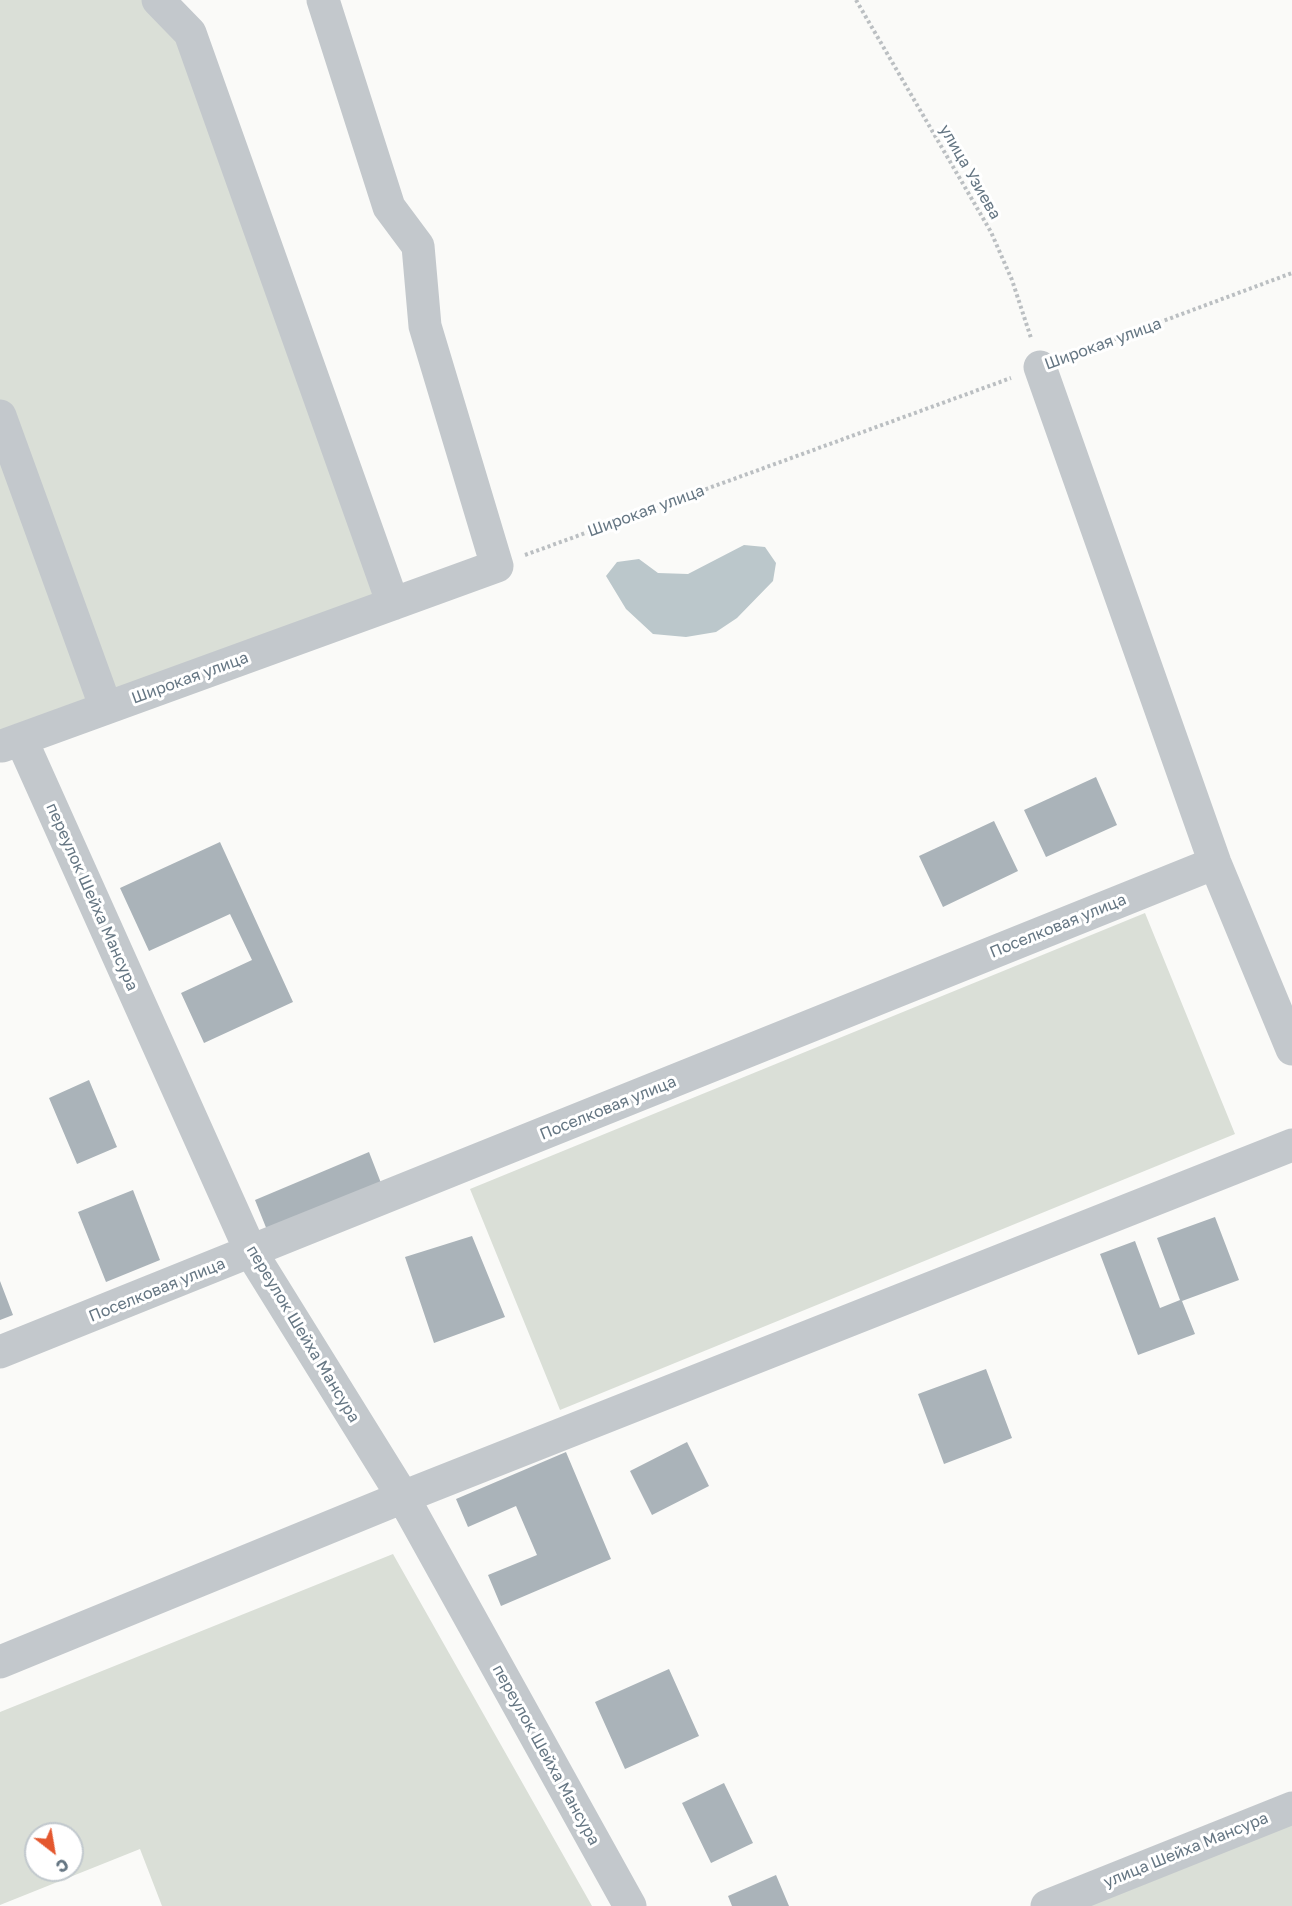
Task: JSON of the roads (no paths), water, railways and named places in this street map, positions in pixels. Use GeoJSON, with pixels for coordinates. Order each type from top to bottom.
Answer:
{"type":"FeatureCollection","features":[{"type":"Feature","properties":{"kind":"street"},"geometry":{"type":"LineString","coordinates":[[158,0],[190,33],[393,604]]}},
{"type":"Feature","properties":{"kind":"street","name":"Широкая улица"},"geometry":{"type":"LineString","coordinates":[[10,743],[496,566],[425,326],[418,246],[389,207],[323,0]]}},
{"type":"Feature","properties":{"kind":"street"},"geometry":{"type":"LineString","coordinates":[[1040,367],[1215,863],[1292,1049]]}},
{"type":"Feature","properties":{"kind":"street"},"geometry":{"type":"LineString","coordinates":[[0,416],[106,708]]}},
{"type":"Feature","properties":{"kind":"street","name":"переулок Шейха Мансура"},"geometry":{"type":"LineString","coordinates":[[10,743],[251,1252],[403,1497],[630,1906]]}},
{"type":"Feature","properties":{"kind":"street","name":"Поселковая улица"},"geometry":{"type":"LineString","coordinates":[[0,1352],[1215,863]]}},
{"type":"Feature","properties":{"kind":"street"},"geometry":{"type":"LineString","coordinates":[[0,1662],[403,1497],[1292,1145]]}},
{"type":"Feature","properties":{"kind":"street","name":"улица Шейха Мансура"},"geometry":{"type":"LineString","coordinates":[[1047,1906],[1292,1808]]}}]}
